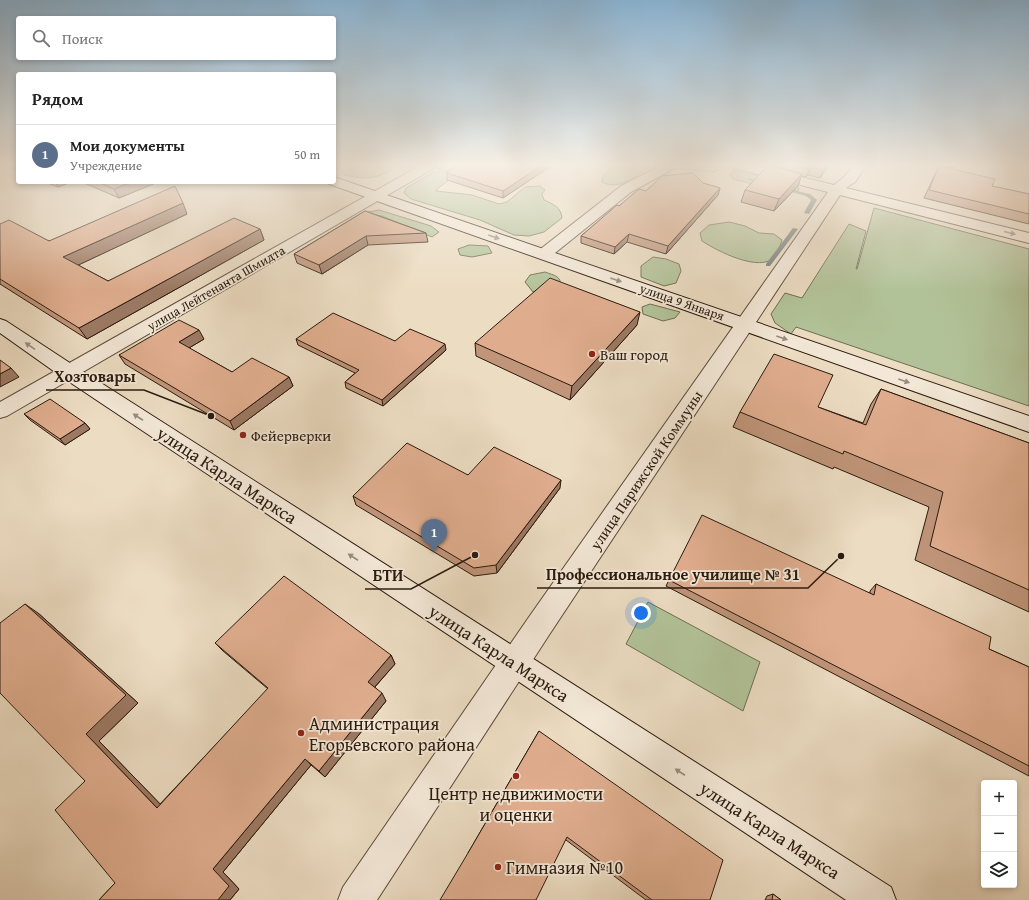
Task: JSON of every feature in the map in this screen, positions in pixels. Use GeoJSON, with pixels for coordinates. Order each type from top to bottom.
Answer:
{"type":"FeatureCollection","features":[{"type":"Feature","properties":{"kind":"street","name":"улица Лейтенанта Шмидта"},"geometry":{"type":"LineString","coordinates":[[0,411],[360,206]]}},
{"type":"Feature","properties":{"kind":"street","name":"улица 9 Января"},"geometry":{"type":"LineString","coordinates":[[407,206],[1029,424]]}},
{"type":"Feature","properties":{"kind":"street"},"geometry":{"type":"LineString","coordinates":[[544,254],[605,206]]}},
{"type":"Feature","properties":{"kind":"street","name":"улица Парижской Коммуны"},"geometry":{"type":"LineString","coordinates":[[356,900],[514,663],[826,206]]}},
{"type":"Feature","properties":{"kind":"street"},"geometry":{"type":"LineString","coordinates":[[904,206],[1029,238]]}},
{"type":"Feature","properties":{"kind":"street","name":"улица Карла Маркса"},"geometry":{"type":"LineString","coordinates":[[0,325],[69,372],[878,900]]}},
{"type":"Feature","properties":{"kind":"green space"},"geometry":{"type":"Polygon","coordinates":[[[434,206],[554,206],[560,211],[562,218],[544,232],[529,236],[514,235],[480,220],[434,206]]]}},
{"type":"Feature","properties":{"kind":"green space"},"geometry":{"type":"Polygon","coordinates":[[[874,208],[1029,249],[1029,406],[796,327],[791,334],[775,323],[771,314],[785,293],[802,298],[849,224],[866,231],[857,269],[874,208]]]}},
{"type":"Feature","properties":{"kind":"green space"},"geometry":{"type":"Polygon","coordinates":[[[379,210],[431,226],[439,232],[432,237],[382,216],[367,214],[368,212],[379,210]]]}},
{"type":"Feature","properties":{"kind":"green space"},"geometry":{"type":"Polygon","coordinates":[[[729,222],[745,226],[759,233],[774,234],[782,240],[775,257],[768,261],[759,263],[749,262],[728,255],[702,241],[700,233],[709,225],[729,222]]]}},
{"type":"Feature","properties":{"kind":"green space"},"geometry":{"type":"Polygon","coordinates":[[[469,245],[488,246],[492,253],[472,257],[460,255],[458,249],[469,245]]]}},
{"type":"Feature","properties":{"kind":"green space"},"geometry":{"type":"Polygon","coordinates":[[[653,257],[666,259],[679,264],[681,271],[676,283],[664,286],[641,277],[641,266],[653,257]]]}},
{"type":"Feature","properties":{"kind":"green space"},"geometry":{"type":"Polygon","coordinates":[[[545,272],[559,278],[561,288],[554,292],[533,292],[525,282],[530,275],[545,272]]]}},
{"type":"Feature","properties":{"kind":"green space"},"geometry":{"type":"Polygon","coordinates":[[[650,304],[680,312],[675,318],[663,321],[643,314],[642,307],[650,304]]]}},
{"type":"Feature","properties":{"kind":"green space"},"geometry":{"type":"Polygon","coordinates":[[[648,602],[760,662],[743,711],[626,644],[648,602]]]}},
{"type":"Feature","properties":{"kind":"building"},"geometry":{"type":"Polygon","coordinates":[[[129,206],[176,206],[63,257],[108,281],[234,218],[260,229],[79,328],[0,279],[0,224],[9,220],[49,241],[129,206]]]}},
{"type":"Feature","properties":{"kind":"building"},"geometry":{"type":"Polygon","coordinates":[[[616,206],[704,206],[668,246],[629,234],[615,247],[581,236],[616,206]]]}},
{"type":"Feature","properties":{"kind":"building"},"geometry":{"type":"Polygon","coordinates":[[[996,206],[1029,206],[1029,214],[996,206]]]}},
{"type":"Feature","properties":{"kind":"building"},"geometry":{"type":"Polygon","coordinates":[[[365,211],[426,233],[366,236],[319,265],[294,254],[365,211]]]}},
{"type":"Feature","properties":{"kind":"building"},"geometry":{"type":"Polygon","coordinates":[[[550,278],[640,312],[572,386],[475,343],[550,278]]]}},
{"type":"Feature","properties":{"kind":"building"},"geometry":{"type":"Polygon","coordinates":[[[333,313],[395,341],[410,329],[445,344],[382,400],[345,382],[359,370],[296,339],[333,313]]]}},
{"type":"Feature","properties":{"kind":"building"},"geometry":{"type":"Polygon","coordinates":[[[179,320],[199,330],[179,342],[232,372],[252,358],[289,377],[230,421],[119,355],[179,320]]]}},
{"type":"Feature","properties":{"kind":"building"},"geometry":{"type":"Polygon","coordinates":[[[774,354],[833,375],[818,407],[866,425],[881,389],[1029,443],[1029,590],[930,546],[943,492],[844,451],[843,454],[740,412],[774,354]]]}},
{"type":"Feature","properties":{"kind":"building"},"geometry":{"type":"Polygon","coordinates":[[[0,360],[11,368],[0,374],[0,360]]]}},
{"type":"Feature","properties":{"kind":"building"},"geometry":{"type":"Polygon","coordinates":[[[50,399],[85,423],[60,439],[24,414],[50,399]]]}},
{"type":"Feature","properties":{"kind":"building"},"geometry":{"type":"Polygon","coordinates":[[[407,443],[468,475],[494,447],[561,480],[496,565],[474,568],[353,496],[407,443]]]}},
{"type":"Feature","properties":{"kind":"building"},"geometry":{"type":"Polygon","coordinates":[[[702,515],[874,595],[876,584],[991,637],[989,649],[1029,667],[1029,766],[669,580],[702,515]]]}},
{"type":"Feature","properties":{"kind":"building"},"geometry":{"type":"Polygon","coordinates":[[[284,576],[391,655],[368,682],[382,693],[319,771],[305,759],[213,869],[229,886],[218,900],[99,900],[115,883],[55,810],[85,781],[0,693],[0,623],[25,604],[126,695],[86,734],[157,808],[268,688],[215,643],[284,576]]]}},
{"type":"Feature","properties":{"kind":"building"},"geometry":{"type":"Polygon","coordinates":[[[539,731],[723,860],[710,900],[652,900],[567,837],[536,900],[440,900],[539,731]]]}},
{"type":"Feature","properties":{"kind":"building"},"geometry":{"type":"Polygon","coordinates":[[[773,894],[781,900],[772,900],[773,894]]]}},
{"type":"Feature","properties":{"kind":"waterway"},"geometry":{"type":"LineString","coordinates":[[807,213],[811,206]]}},
{"type":"Feature","properties":{"kind":"waterway"},"geometry":{"type":"LineString","coordinates":[[768,265],[795,229]]}},
{"type":"Feature","properties":{"kind":"place","name":"Ваш город"},"geometry":{"type":"Point","coordinates":[592,354]}},
{"type":"Feature","properties":{"kind":"place","name":"Хозтовары"},"geometry":{"type":"Point","coordinates":[211,416]}},
{"type":"Feature","properties":{"kind":"place","name":"Фейерверки"},"geometry":{"type":"Point","coordinates":[243,435]}},
{"type":"Feature","properties":{"kind":"place","name":"Мои документы"},"geometry":{"type":"Point","coordinates":[434,552]}},
{"type":"Feature","properties":{"kind":"place","name":"БТИ"},"geometry":{"type":"Point","coordinates":[475,555]}},
{"type":"Feature","properties":{"kind":"place","name":"Профессиональное училище № 31"},"geometry":{"type":"Point","coordinates":[841,556]}},
{"type":"Feature","properties":{"kind":"place","name":"Администрация Егорьевского района"},"geometry":{"type":"Point","coordinates":[301,733]}},
{"type":"Feature","properties":{"kind":"place","name":"Центр недвижимости и оценки"},"geometry":{"type":"Point","coordinates":[516,776]}},
{"type":"Feature","properties":{"kind":"place","name":"Гимназия №10"},"geometry":{"type":"Point","coordinates":[498,867]}}]}
